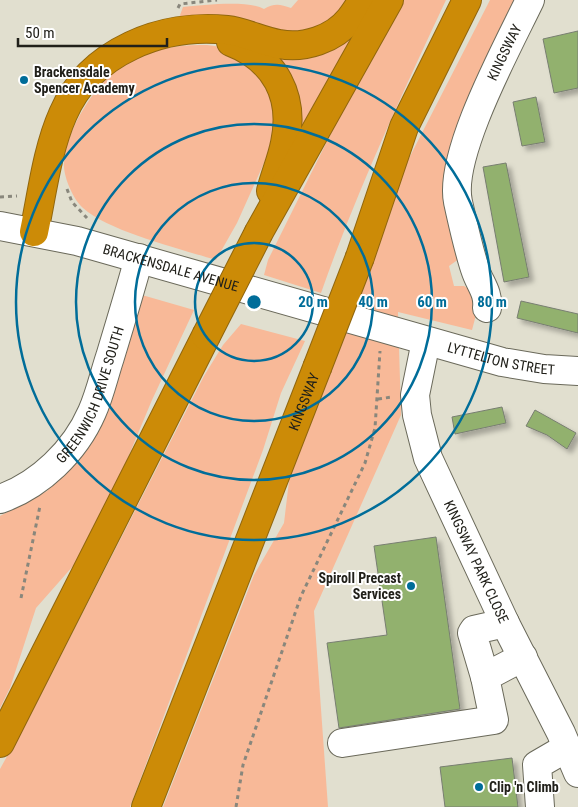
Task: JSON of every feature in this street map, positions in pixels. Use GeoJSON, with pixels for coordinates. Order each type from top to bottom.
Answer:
{"type":"FeatureCollection","features":[{"type":"Feature","properties":{"kind":"highway"},"geometry":{"type":"LineString","coordinates":[[34,232],[58,128],[73,96],[85,80],[115,54],[138,41],[173,31],[225,30],[279,44],[300,45],[318,42],[341,29],[363,0]]}},
{"type":"Feature","properties":{"kind":"highway"},"geometry":{"type":"LineString","coordinates":[[0,743],[260,229],[389,0]]}},
{"type":"Feature","properties":{"kind":"highway","name":"KINGSWAY"},"geometry":{"type":"LineString","coordinates":[[146,807],[360,257],[404,127],[467,0]]}},
{"type":"Feature","properties":{"kind":"highway"},"geometry":{"type":"LineString","coordinates":[[210,31],[258,56],[272,71],[285,98],[288,114],[285,144],[260,229]]}},
{"type":"Feature","properties":{"kind":"street","name":"KINGSWAY"},"geometry":{"type":"LineString","coordinates":[[487,308],[488,297],[465,272],[456,186],[460,160],[473,124],[530,0]]}},
{"type":"Feature","properties":{"kind":"street","name":"BRACKENSDALE AVENUE"},"geometry":{"type":"LineString","coordinates":[[0,226],[77,241],[426,341]]}},
{"type":"Feature","properties":{"kind":"street","name":"GREENWICH DRIVE SOUTH"},"geometry":{"type":"LineString","coordinates":[[0,499],[14,493],[47,471],[69,450],[92,412],[139,258]]}},
{"type":"Feature","properties":{"kind":"street","name":"LYTTELTON STREET"},"geometry":{"type":"LineString","coordinates":[[426,341],[528,367],[578,371]]}},
{"type":"Feature","properties":{"kind":"street","name":"KINGSWAY PARK CLOSE"},"geometry":{"type":"LineString","coordinates":[[426,341],[415,395],[421,435],[438,483],[505,623],[568,748],[578,773]]}},
{"type":"Feature","properties":{"kind":"street"},"geometry":{"type":"LineString","coordinates":[[342,742],[494,720],[485,677],[472,633],[474,630],[505,623]]}},
{"type":"Feature","properties":{"kind":"street"},"geometry":{"type":"LineString","coordinates":[[485,677],[523,657]]}},
{"type":"Feature","properties":{"kind":"street"},"geometry":{"type":"LineString","coordinates":[[540,807],[538,765],[568,748]]}},
{"type":"Feature","properties":{"kind":"path"},"geometry":{"type":"LineString","coordinates":[[236,807],[243,765],[302,596],[365,463],[375,428],[381,345]]}},
{"type":"Feature","properties":{"kind":"path"},"geometry":{"type":"LineString","coordinates":[[21,598],[47,471]]}},
{"type":"Feature","properties":{"kind":"shaded area"},"geometry":{"type":"Polygon","coordinates":[[[298,0],[355,0],[341,20],[301,39],[179,18],[183,7],[237,4],[257,6],[264,9],[277,5],[291,8],[298,0]]]}},
{"type":"Feature","properties":{"kind":"shaded area"},"geometry":{"type":"Polygon","coordinates":[[[401,0],[446,0],[364,182],[321,293],[264,275],[268,260],[363,69],[401,0]]]}},
{"type":"Feature","properties":{"kind":"shaded area"},"geometry":{"type":"Polygon","coordinates":[[[490,0],[520,0],[445,172],[461,247],[459,259],[449,266],[454,286],[464,286],[481,296],[472,330],[398,312],[401,415],[314,611],[328,807],[163,807],[254,575],[284,523],[292,456],[403,170],[490,0]]]}},
{"type":"Feature","properties":{"kind":"shaded area"},"geometry":{"type":"Polygon","coordinates":[[[357,28],[298,141],[274,60],[279,52],[357,28]]]}},
{"type":"Feature","properties":{"kind":"shaded area"},"geometry":{"type":"Polygon","coordinates":[[[186,45],[222,47],[274,86],[277,134],[237,223],[216,260],[146,239],[95,217],[79,204],[72,193],[64,168],[70,135],[77,121],[94,93],[115,71],[135,58],[155,51],[186,45]]]}},
{"type":"Feature","properties":{"kind":"shaded area"},"geometry":{"type":"Polygon","coordinates":[[[142,295],[194,310],[152,400],[111,498],[81,557],[36,608],[10,688],[0,708],[0,516],[47,491],[74,461],[142,295]]]}},
{"type":"Feature","properties":{"kind":"shaded area"},"geometry":{"type":"Polygon","coordinates":[[[241,324],[305,341],[281,393],[263,450],[130,807],[0,807],[0,769],[37,702],[204,376],[223,345],[241,324]]]}},
{"type":"Feature","properties":{"kind":"building"},"geometry":{"type":"Polygon","coordinates":[[[578,31],[578,88],[554,93],[543,39],[578,31]]]}},
{"type":"Feature","properties":{"kind":"building"},"geometry":{"type":"Polygon","coordinates":[[[536,97],[545,142],[522,146],[513,102],[536,97]]]}},
{"type":"Feature","properties":{"kind":"building"},"geometry":{"type":"Polygon","coordinates":[[[506,163],[529,277],[504,282],[483,167],[506,163]]]}},
{"type":"Feature","properties":{"kind":"building"},"geometry":{"type":"Polygon","coordinates":[[[521,301],[578,314],[578,333],[517,318],[521,301]]]}},
{"type":"Feature","properties":{"kind":"building"},"geometry":{"type":"Polygon","coordinates":[[[502,407],[506,423],[455,434],[452,417],[502,407]]]}},
{"type":"Feature","properties":{"kind":"building"},"geometry":{"type":"Polygon","coordinates":[[[535,410],[576,433],[567,449],[547,435],[526,426],[535,410]]]}},
{"type":"Feature","properties":{"kind":"building"},"geometry":{"type":"Polygon","coordinates":[[[436,537],[460,709],[339,728],[327,643],[387,635],[374,546],[436,537]]]}},
{"type":"Feature","properties":{"kind":"building","name":"Clip 'n Climb"},"geometry":{"type":"Polygon","coordinates":[[[512,758],[518,807],[445,807],[440,767],[512,758]]]}},
{"type":"Feature","properties":{"kind":"place","name":"Brackensdale Spencer Academy"},"geometry":{"type":"Point","coordinates":[24,80]}},
{"type":"Feature","properties":{"kind":"place","name":"Spiroll Precast Services"},"geometry":{"type":"Point","coordinates":[411,586]}},
{"type":"Feature","properties":{"kind":"place","name":"Clip 'n Climb"},"geometry":{"type":"Point","coordinates":[479,787]}}]}
